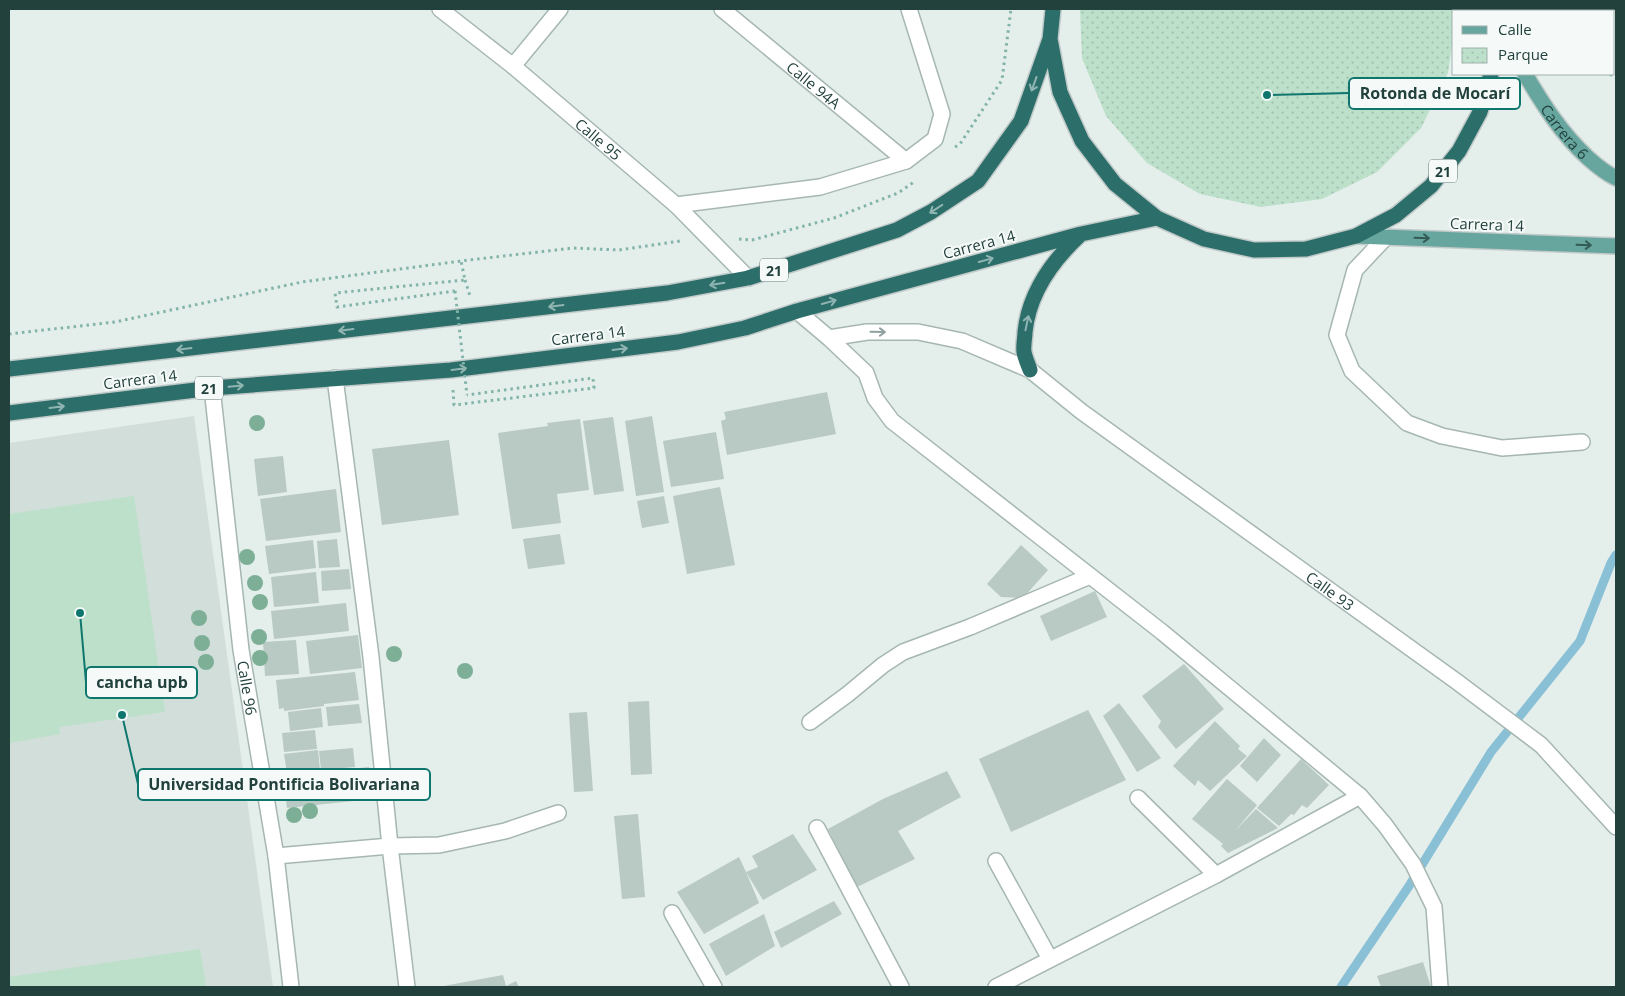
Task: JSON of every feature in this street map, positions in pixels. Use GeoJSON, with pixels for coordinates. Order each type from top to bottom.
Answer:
{"type":"FeatureCollection","features":[{"type":"Feature","properties":{"kind":"highway","name":"21"},"geometry":{"type":"LineString","coordinates":[[1053,9],[1050,38],[1060,92],[1082,141],[1115,184],[1157,218],[1204,239],[1254,250],[1306,249],[1356,236],[1396,215],[1431,186],[1459,152],[1480,112],[1491,75]]}},
{"type":"Feature","properties":{"kind":"highway","name":"Carrera 14"},"geometry":{"type":"LineString","coordinates":[[9,369],[667,293],[748,278],[897,230],[932,212],[978,181],[1021,121],[1050,38]]}},
{"type":"Feature","properties":{"kind":"highway","name":"Carrera 14"},"geometry":{"type":"LineString","coordinates":[[9,413],[212,388],[451,370],[678,342],[746,328],[797,311],[1081,234],[1157,218]]}},
{"type":"Feature","properties":{"kind":"highway"},"geometry":{"type":"LineString","coordinates":[[1030,370],[1024,351],[1026,324],[1034,298],[1045,274],[1061,252],[1081,234]]}},
{"type":"Feature","properties":{"kind":"main road","name":"Carrera 6"},"geometry":{"type":"LineString","coordinates":[[1526,75],[1543,105],[1571,142],[1606,174],[1616,178]]}},
{"type":"Feature","properties":{"kind":"main road","name":"Carrera 14"},"geometry":{"type":"LineString","coordinates":[[1356,236],[1616,246]]}},
{"type":"Feature","properties":{"kind":"street","name":"Calle 95"},"geometry":{"type":"LineString","coordinates":[[440,9],[513,66],[676,205],[748,278]]}},
{"type":"Feature","properties":{"kind":"street"},"geometry":{"type":"LineString","coordinates":[[513,66],[560,9]]}},
{"type":"Feature","properties":{"kind":"street","name":"Calle 94A"},"geometry":{"type":"LineString","coordinates":[[722,9],[906,161]]}},
{"type":"Feature","properties":{"kind":"street"},"geometry":{"type":"LineString","coordinates":[[676,205],[820,187],[906,161],[935,139],[942,114],[909,9]]}},
{"type":"Feature","properties":{"kind":"street"},"geometry":{"type":"LineString","coordinates":[[1386,237],[1355,270],[1337,335],[1352,371],[1408,423],[1442,436],[1502,448],[1582,442]]}},
{"type":"Feature","properties":{"kind":"street"},"geometry":{"type":"LineString","coordinates":[[797,311],[830,338],[866,373],[875,398],[892,421],[1162,632],[1360,796],[1385,825],[1412,864],[1434,907],[1440,987]]}},
{"type":"Feature","properties":{"kind":"street","name":"Calle 93"},"geometry":{"type":"LineString","coordinates":[[830,338],[867,332],[918,332],[962,340],[1030,370],[1082,412],[1440,669],[1541,745],[1616,827]]}},
{"type":"Feature","properties":{"kind":"street"},"geometry":{"type":"LineString","coordinates":[[335,378],[371,657],[390,846],[407,987]]}},
{"type":"Feature","properties":{"kind":"street","name":"Calle 96"},"geometry":{"type":"LineString","coordinates":[[212,388],[240,650],[276,856],[291,987]]}},
{"type":"Feature","properties":{"kind":"street"},"geometry":{"type":"LineString","coordinates":[[810,722],[883,665],[903,652],[970,627],[1090,576]]}},
{"type":"Feature","properties":{"kind":"street"},"geometry":{"type":"LineString","coordinates":[[997,987],[1216,875],[1360,796]]}},
{"type":"Feature","properties":{"kind":"street"},"geometry":{"type":"LineString","coordinates":[[1138,798],[1216,875]]}},
{"type":"Feature","properties":{"kind":"street"},"geometry":{"type":"LineString","coordinates":[[276,856],[390,846],[439,845],[505,831],[558,813]]}},
{"type":"Feature","properties":{"kind":"street"},"geometry":{"type":"LineString","coordinates":[[817,828],[901,987]]}},
{"type":"Feature","properties":{"kind":"street"},"geometry":{"type":"LineString","coordinates":[[996,861],[1050,959]]}},
{"type":"Feature","properties":{"kind":"street"},"geometry":{"type":"LineString","coordinates":[[672,913],[714,987]]}},
{"type":"Feature","properties":{"kind":"path"},"geometry":{"type":"LineString","coordinates":[[953,149],[960,144],[1002,80],[1011,9]]}},
{"type":"Feature","properties":{"kind":"path"},"geometry":{"type":"LineString","coordinates":[[9,334],[115,322],[302,282],[460,261],[573,248],[619,250],[709,237],[752,240],[834,218],[898,194],[919,178]]}},
{"type":"Feature","properties":{"kind":"path"},"geometry":{"type":"LineString","coordinates":[[451,370],[454,405],[594,388],[593,378],[467,395],[455,291],[337,307],[335,293],[465,280],[460,261]]}},
{"type":"Feature","properties":{"kind":"shaded area"},"geometry":{"type":"Polygon","coordinates":[[[194,416],[273,987],[9,987],[9,443],[194,416]]]}},
{"type":"Feature","properties":{"kind":"green space"},"geometry":{"type":"Polygon","coordinates":[[[1080,9],[1456,9],[1452,10],[1452,46],[1448,73],[1421,128],[1377,172],[1322,199],[1261,207],[1200,194],[1147,163],[1106,116],[1082,58],[1080,9]]]}},
{"type":"Feature","properties":{"kind":"green space"},"geometry":{"type":"Polygon","coordinates":[[[134,496],[165,712],[59,727],[60,734],[9,743],[9,514],[134,496]]]}},
{"type":"Feature","properties":{"kind":"green space"},"geometry":{"type":"Polygon","coordinates":[[[200,949],[206,987],[9,987],[9,977],[200,949]]]}},
{"type":"Feature","properties":{"kind":"building"},"geometry":{"type":"Polygon","coordinates":[[[827,392],[836,434],[727,455],[721,421],[726,419],[724,412],[827,392]]]}},
{"type":"Feature","properties":{"kind":"building"},"geometry":{"type":"Polygon","coordinates":[[[652,416],[664,492],[636,496],[625,421],[652,416]]]}},
{"type":"Feature","properties":{"kind":"building"},"geometry":{"type":"Polygon","coordinates":[[[613,417],[624,491],[594,495],[583,421],[613,417]]]}},
{"type":"Feature","properties":{"kind":"building"},"geometry":{"type":"Polygon","coordinates":[[[580,419],[589,490],[557,494],[561,523],[512,529],[498,433],[548,426],[547,423],[580,419]]]}},
{"type":"Feature","properties":{"kind":"building"},"geometry":{"type":"Polygon","coordinates":[[[716,432],[724,479],[671,487],[663,441],[716,432]]]}},
{"type":"Feature","properties":{"kind":"building"},"geometry":{"type":"Polygon","coordinates":[[[449,440],[459,515],[382,525],[372,449],[449,440]]]}},
{"type":"Feature","properties":{"kind":"building"},"geometry":{"type":"Polygon","coordinates":[[[283,456],[287,492],[258,496],[254,459],[283,456]]]}},
{"type":"Feature","properties":{"kind":"building"},"geometry":{"type":"Polygon","coordinates":[[[720,487],[735,565],[687,574],[673,496],[720,487]]]}},
{"type":"Feature","properties":{"kind":"building"},"geometry":{"type":"Polygon","coordinates":[[[336,489],[341,532],[266,541],[260,499],[336,489]]]}},
{"type":"Feature","properties":{"kind":"building"},"geometry":{"type":"Polygon","coordinates":[[[664,496],[669,523],[642,528],[637,501],[664,496]]]}},
{"type":"Feature","properties":{"kind":"building"},"geometry":{"type":"Polygon","coordinates":[[[560,534],[565,564],[528,569],[523,539],[560,534]]]}},
{"type":"Feature","properties":{"kind":"building"},"geometry":{"type":"Polygon","coordinates":[[[337,539],[340,567],[319,568],[317,541],[337,539]]]}},
{"type":"Feature","properties":{"kind":"building"},"geometry":{"type":"Polygon","coordinates":[[[313,540],[316,568],[269,574],[265,546],[313,540]]]}},
{"type":"Feature","properties":{"kind":"building"},"geometry":{"type":"Polygon","coordinates":[[[1021,545],[1048,570],[1023,598],[1001,597],[987,584],[1021,545]]]}},
{"type":"Feature","properties":{"kind":"building"},"geometry":{"type":"Polygon","coordinates":[[[349,569],[351,589],[322,591],[321,571],[349,569]]]}},
{"type":"Feature","properties":{"kind":"building"},"geometry":{"type":"Polygon","coordinates":[[[316,572],[319,603],[274,607],[271,577],[316,572]]]}},
{"type":"Feature","properties":{"kind":"building"},"geometry":{"type":"Polygon","coordinates":[[[1095,591],[1107,617],[1051,641],[1040,616],[1095,591]]]}},
{"type":"Feature","properties":{"kind":"building"},"geometry":{"type":"Polygon","coordinates":[[[346,603],[349,631],[274,639],[271,611],[346,603]]]}},
{"type":"Feature","properties":{"kind":"building"},"geometry":{"type":"Polygon","coordinates":[[[358,635],[362,668],[310,674],[306,641],[358,635]]]}},
{"type":"Feature","properties":{"kind":"building"},"geometry":{"type":"Polygon","coordinates":[[[296,640],[299,674],[265,676],[263,642],[296,640]]]}},
{"type":"Feature","properties":{"kind":"building"},"geometry":{"type":"Polygon","coordinates":[[[1184,664],[1224,709],[1176,749],[1158,727],[1161,721],[1142,696],[1184,664]]]}},
{"type":"Feature","properties":{"kind":"building"},"geometry":{"type":"Polygon","coordinates":[[[355,672],[359,700],[284,711],[284,708],[279,709],[276,680],[355,672]]]}},
{"type":"Feature","properties":{"kind":"building"},"geometry":{"type":"Polygon","coordinates":[[[649,701],[652,774],[631,775],[628,702],[649,701]]]}},
{"type":"Feature","properties":{"kind":"building"},"geometry":{"type":"Polygon","coordinates":[[[1119,703],[1161,758],[1137,772],[1103,716],[1119,703]]]}},
{"type":"Feature","properties":{"kind":"building"},"geometry":{"type":"Polygon","coordinates":[[[359,704],[362,723],[328,726],[326,707],[359,704]]]}},
{"type":"Feature","properties":{"kind":"building"},"geometry":{"type":"Polygon","coordinates":[[[321,708],[323,727],[290,731],[288,712],[321,708]]]}},
{"type":"Feature","properties":{"kind":"building"},"geometry":{"type":"Polygon","coordinates":[[[1088,710],[1126,780],[1011,832],[979,759],[1088,710]]]}},
{"type":"Feature","properties":{"kind":"building"},"geometry":{"type":"Polygon","coordinates":[[[587,712],[593,791],[574,792],[569,713],[587,712]]]}},
{"type":"Feature","properties":{"kind":"building"},"geometry":{"type":"Polygon","coordinates":[[[1215,721],[1240,746],[1238,749],[1247,756],[1210,791],[1198,780],[1195,786],[1173,766],[1215,721]]]}},
{"type":"Feature","properties":{"kind":"building"},"geometry":{"type":"Polygon","coordinates":[[[315,730],[317,749],[284,752],[282,733],[315,730]]]}},
{"type":"Feature","properties":{"kind":"building"},"geometry":{"type":"Polygon","coordinates":[[[1264,738],[1281,755],[1257,782],[1240,766],[1264,738]]]}},
{"type":"Feature","properties":{"kind":"building"},"geometry":{"type":"Polygon","coordinates":[[[353,748],[355,767],[321,770],[319,751],[353,748]]]}},
{"type":"Feature","properties":{"kind":"building"},"geometry":{"type":"Polygon","coordinates":[[[318,750],[320,770],[287,773],[284,754],[318,750]]]}},
{"type":"Feature","properties":{"kind":"building"},"geometry":{"type":"Polygon","coordinates":[[[1301,759],[1329,785],[1307,808],[1302,805],[1294,815],[1291,814],[1279,826],[1257,808],[1301,759]]]}},
{"type":"Feature","properties":{"kind":"building"},"geometry":{"type":"Polygon","coordinates":[[[369,767],[373,799],[287,808],[283,776],[369,767]]]}},
{"type":"Feature","properties":{"kind":"building"},"geometry":{"type":"Polygon","coordinates":[[[947,771],[961,797],[898,831],[915,859],[857,887],[828,829],[883,799],[947,771]]]}},
{"type":"Feature","properties":{"kind":"building"},"geometry":{"type":"Polygon","coordinates":[[[1227,779],[1257,805],[1235,831],[1256,809],[1278,828],[1228,853],[1221,846],[1223,844],[1192,819],[1227,779]]]}},
{"type":"Feature","properties":{"kind":"building"},"geometry":{"type":"Polygon","coordinates":[[[638,814],[645,897],[622,899],[614,816],[638,814]]]}},
{"type":"Feature","properties":{"kind":"building"},"geometry":{"type":"Polygon","coordinates":[[[793,834],[817,870],[763,900],[746,872],[758,867],[752,856],[793,834]]]}},
{"type":"Feature","properties":{"kind":"building"},"geometry":{"type":"Polygon","coordinates":[[[739,857],[759,903],[704,934],[677,892],[739,857]]]}},
{"type":"Feature","properties":{"kind":"building"},"geometry":{"type":"Polygon","coordinates":[[[834,901],[842,914],[781,948],[774,932],[834,901]]]}},
{"type":"Feature","properties":{"kind":"building"},"geometry":{"type":"Polygon","coordinates":[[[764,914],[775,946],[726,976],[709,944],[764,914]]]}},
{"type":"Feature","properties":{"kind":"building"},"geometry":{"type":"Polygon","coordinates":[[[1423,962],[1431,987],[1381,987],[1377,976],[1423,962]]]}},
{"type":"Feature","properties":{"kind":"building"},"geometry":{"type":"Polygon","coordinates":[[[503,975],[506,986],[516,981],[519,987],[438,987],[503,975]]]}},
{"type":"Feature","properties":{"kind":"waterway"},"geometry":{"type":"LineString","coordinates":[[1341,987],[1409,886],[1491,752],[1580,641],[1611,563],[1616,555]]}},
{"type":"Feature","properties":{"kind":"place","name":"Rotonda de Mocarí"},"geometry":{"type":"Point","coordinates":[1267,95]}},
{"type":"Feature","properties":{"kind":"place","name":"cancha upb"},"geometry":{"type":"Point","coordinates":[80,613]}},
{"type":"Feature","properties":{"kind":"place","name":"Universidad Pontificia Bolivariana"},"geometry":{"type":"Point","coordinates":[122,715]}}]}
